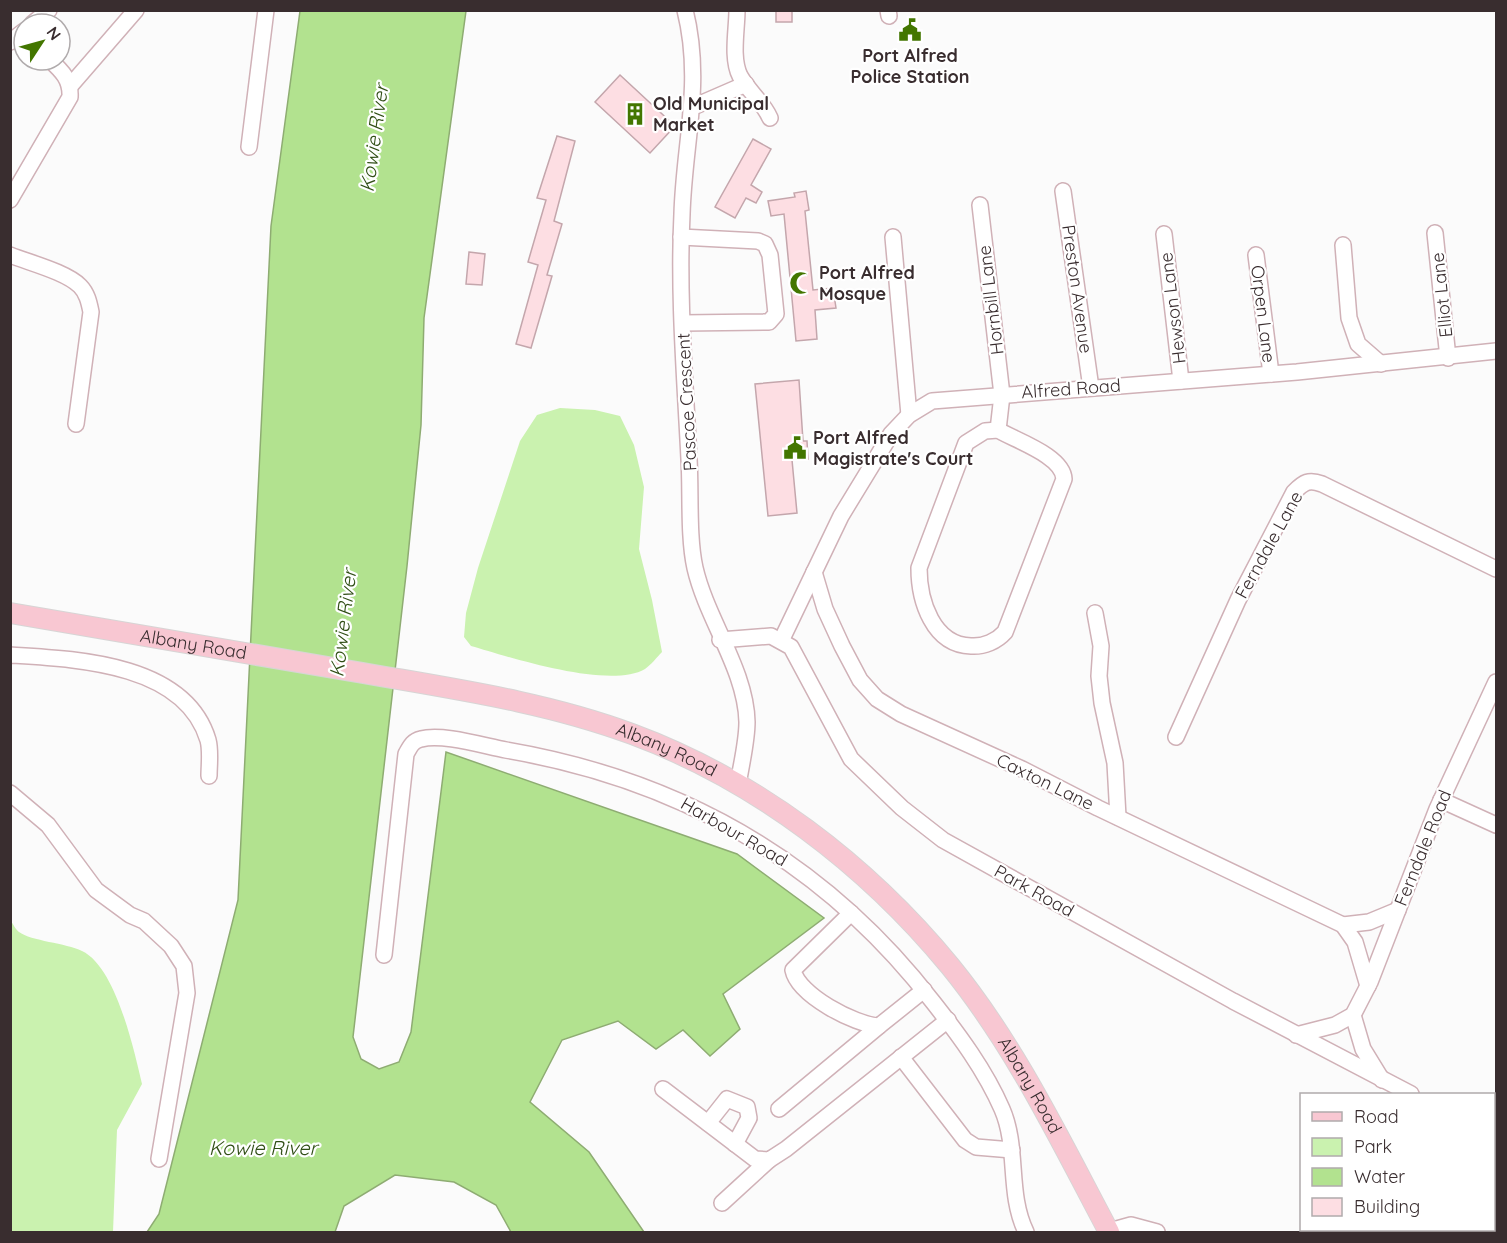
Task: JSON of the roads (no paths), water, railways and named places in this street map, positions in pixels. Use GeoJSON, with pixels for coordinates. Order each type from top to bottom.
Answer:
{"type":"FeatureCollection","features":[{"type":"Feature","properties":{"kind":"main road","name":"Albany Road"},"geometry":{"type":"LineString","coordinates":[[10,614],[417,682],[526,703],[593,721],[668,749],[738,785],[792,818],[845,860],[917,930],[950,966],[1012,1054],[1108,1232]]}},
{"type":"Feature","properties":{"kind":"street"},"geometry":{"type":"LineString","coordinates":[[71,86],[136,10]]}},
{"type":"Feature","properties":{"kind":"street"},"geometry":{"type":"LineString","coordinates":[[249,147],[266,10]]}},
{"type":"Feature","properties":{"kind":"street","name":"Pascoe Crescent"},"geometry":{"type":"LineString","coordinates":[[685,10],[694,58],[693,107],[681,237],[694,565],[720,640],[735,668],[745,708],[747,723],[738,785]]}},
{"type":"Feature","properties":{"kind":"street"},"geometry":{"type":"LineString","coordinates":[[737,10],[736,65],[746,84],[764,105],[770,118]]}},
{"type":"Feature","properties":{"kind":"street"},"geometry":{"type":"LineString","coordinates":[[10,200],[70,97],[71,86],[63,72]]}},
{"type":"Feature","properties":{"kind":"street"},"geometry":{"type":"LineString","coordinates":[[693,107],[746,84]]}},
{"type":"Feature","properties":{"kind":"street","name":"Preston Avenue"},"geometry":{"type":"LineString","coordinates":[[1063,190],[1090,388]]}},
{"type":"Feature","properties":{"kind":"street","name":"Hornbill Lane"},"geometry":{"type":"LineString","coordinates":[[980,205],[1002,395],[998,430]]}},
{"type":"Feature","properties":{"kind":"street","name":"Elliot Lane"},"geometry":{"type":"LineString","coordinates":[[1435,233],[1448,358]]}},
{"type":"Feature","properties":{"kind":"street","name":"Hewson Lane"},"geometry":{"type":"LineString","coordinates":[[1164,234],[1181,381]]}},
{"type":"Feature","properties":{"kind":"street"},"geometry":{"type":"LineString","coordinates":[[681,237],[758,241],[765,244],[770,255],[776,315],[769,322],[683,323]]}},
{"type":"Feature","properties":{"kind":"street"},"geometry":{"type":"LineString","coordinates":[[893,237],[909,415]]}},
{"type":"Feature","properties":{"kind":"street"},"geometry":{"type":"LineString","coordinates":[[1343,245],[1349,318],[1358,344],[1381,364]]}},
{"type":"Feature","properties":{"kind":"street"},"geometry":{"type":"LineString","coordinates":[[10,255],[69,278],[80,286],[88,297],[91,312],[76,424]]}},
{"type":"Feature","properties":{"kind":"street","name":"Orpen Lane"},"geometry":{"type":"LineString","coordinates":[[1256,255],[1271,374]]}},
{"type":"Feature","properties":{"kind":"street","name":"Alfred Road"},"geometry":{"type":"LineString","coordinates":[[781,641],[841,516],[891,434],[909,415],[932,401],[1271,374],[1448,358],[1497,351]]}},
{"type":"Feature","properties":{"kind":"street"},"geometry":{"type":"LineString","coordinates":[[985,430],[998,430],[1056,462],[1063,472],[1064,479],[1005,632],[989,643],[976,647],[963,646],[945,639],[933,624],[920,583],[919,568],[966,443],[985,430]]}},
{"type":"Feature","properties":{"kind":"street","name":"Ferndale Lane"},"geometry":{"type":"LineString","coordinates":[[1176,736],[1238,600],[1294,492],[1303,483],[1311,480],[1322,484],[1497,569]]}},
{"type":"Feature","properties":{"kind":"street","name":"Caxton Lane"},"geometry":{"type":"LineString","coordinates":[[814,572],[825,609],[842,646],[860,680],[877,699],[901,714],[1022,769],[1343,925]]}},
{"type":"Feature","properties":{"kind":"street"},"geometry":{"type":"LineString","coordinates":[[1095,613],[1101,646],[1099,676],[1102,703],[1115,763],[1118,817]]}},
{"type":"Feature","properties":{"kind":"street"},"geometry":{"type":"LineString","coordinates":[[720,640],[760,636],[781,641]]}},
{"type":"Feature","properties":{"kind":"street","name":"Park Road"},"geometry":{"type":"LineString","coordinates":[[781,641],[797,654],[834,733],[850,759],[911,816],[943,840],[1296,1035],[1407,1093]]}},
{"type":"Feature","properties":{"kind":"street"},"geometry":{"type":"LineString","coordinates":[[10,655],[90,662],[158,681],[176,693],[207,738],[209,776]]}},
{"type":"Feature","properties":{"kind":"street","name":"Ferndale Road"},"geometry":{"type":"LineString","coordinates":[[1353,1015],[1368,986],[1442,800],[1497,682]]}},
{"type":"Feature","properties":{"kind":"street","name":"Harbour Road"},"geometry":{"type":"LineString","coordinates":[[384,955],[406,754],[412,743],[420,739],[432,738],[529,754],[606,772],[699,808],[789,863],[851,912],[903,963],[948,1020],[992,1089],[1009,1127],[1013,1189],[1026,1233]]}},
{"type":"Feature","properties":{"kind":"street"},"geometry":{"type":"LineString","coordinates":[[10,793],[48,825],[96,890],[155,930],[171,946],[184,966],[187,993],[159,1159]]}},
{"type":"Feature","properties":{"kind":"street"},"geometry":{"type":"LineString","coordinates":[[1442,800],[1497,825]]}},
{"type":"Feature","properties":{"kind":"street"},"geometry":{"type":"LineString","coordinates":[[1368,986],[1355,942],[1343,925],[1368,922],[1398,910]]}},
{"type":"Feature","properties":{"kind":"street"},"geometry":{"type":"LineString","coordinates":[[851,912],[793,970],[794,977],[823,1003],[862,1024],[879,1026]]}},
{"type":"Feature","properties":{"kind":"street"},"geometry":{"type":"LineString","coordinates":[[779,1109],[924,990]]}},
{"type":"Feature","properties":{"kind":"street"},"geometry":{"type":"LineString","coordinates":[[1296,1035],[1335,1025],[1353,1015],[1363,1049],[1382,1080]]}},
{"type":"Feature","properties":{"kind":"street"},"geometry":{"type":"LineString","coordinates":[[722,1203],[769,1160],[786,1149],[948,1020]]}},
{"type":"Feature","properties":{"kind":"street"},"geometry":{"type":"LineString","coordinates":[[901,1057],[965,1140],[976,1147],[1012,1150]]}},
{"type":"Feature","properties":{"kind":"street"},"geometry":{"type":"LineString","coordinates":[[663,1089],[755,1159],[769,1160]]}},
{"type":"Feature","properties":{"kind":"street"},"geometry":{"type":"LineString","coordinates":[[708,1123],[727,1099],[747,1107],[749,1118],[735,1144]]}},
{"type":"Feature","properties":{"kind":"street"},"geometry":{"type":"LineString","coordinates":[[1108,1232],[1131,1224],[1157,1233]]}},
{"type":"Feature","properties":{"kind":"water","name":"Kowie River"},"geometry":{"type":"Polygon","coordinates":[[[300,11],[466,11],[424,318],[421,425],[353,1037],[361,1059],[379,1069],[399,1062],[411,1032],[446,752],[737,854],[824,918],[723,994],[740,1029],[710,1056],[683,1030],[656,1049],[618,1021],[562,1040],[530,1102],[589,1152],[644,1232],[511,1232],[496,1205],[454,1182],[395,1175],[344,1206],[335,1232],[147,1232],[159,1214],[238,900],[271,226],[300,11]]]}},
{"type":"Feature","properties":{"kind":"place","name":"Port Alfred Police Station"},"geometry":{"type":"Point","coordinates":[910,30]}},
{"type":"Feature","properties":{"kind":"place","name":"Old Municipal Market"},"geometry":{"type":"Point","coordinates":[635,114]}},
{"type":"Feature","properties":{"kind":"place","name":"Port Alfred Mosque"},"geometry":{"type":"Point","coordinates":[801,283]}},
{"type":"Feature","properties":{"kind":"place","name":"Port Alfred Magistrate's Court"},"geometry":{"type":"Point","coordinates":[795,448]}}]}
